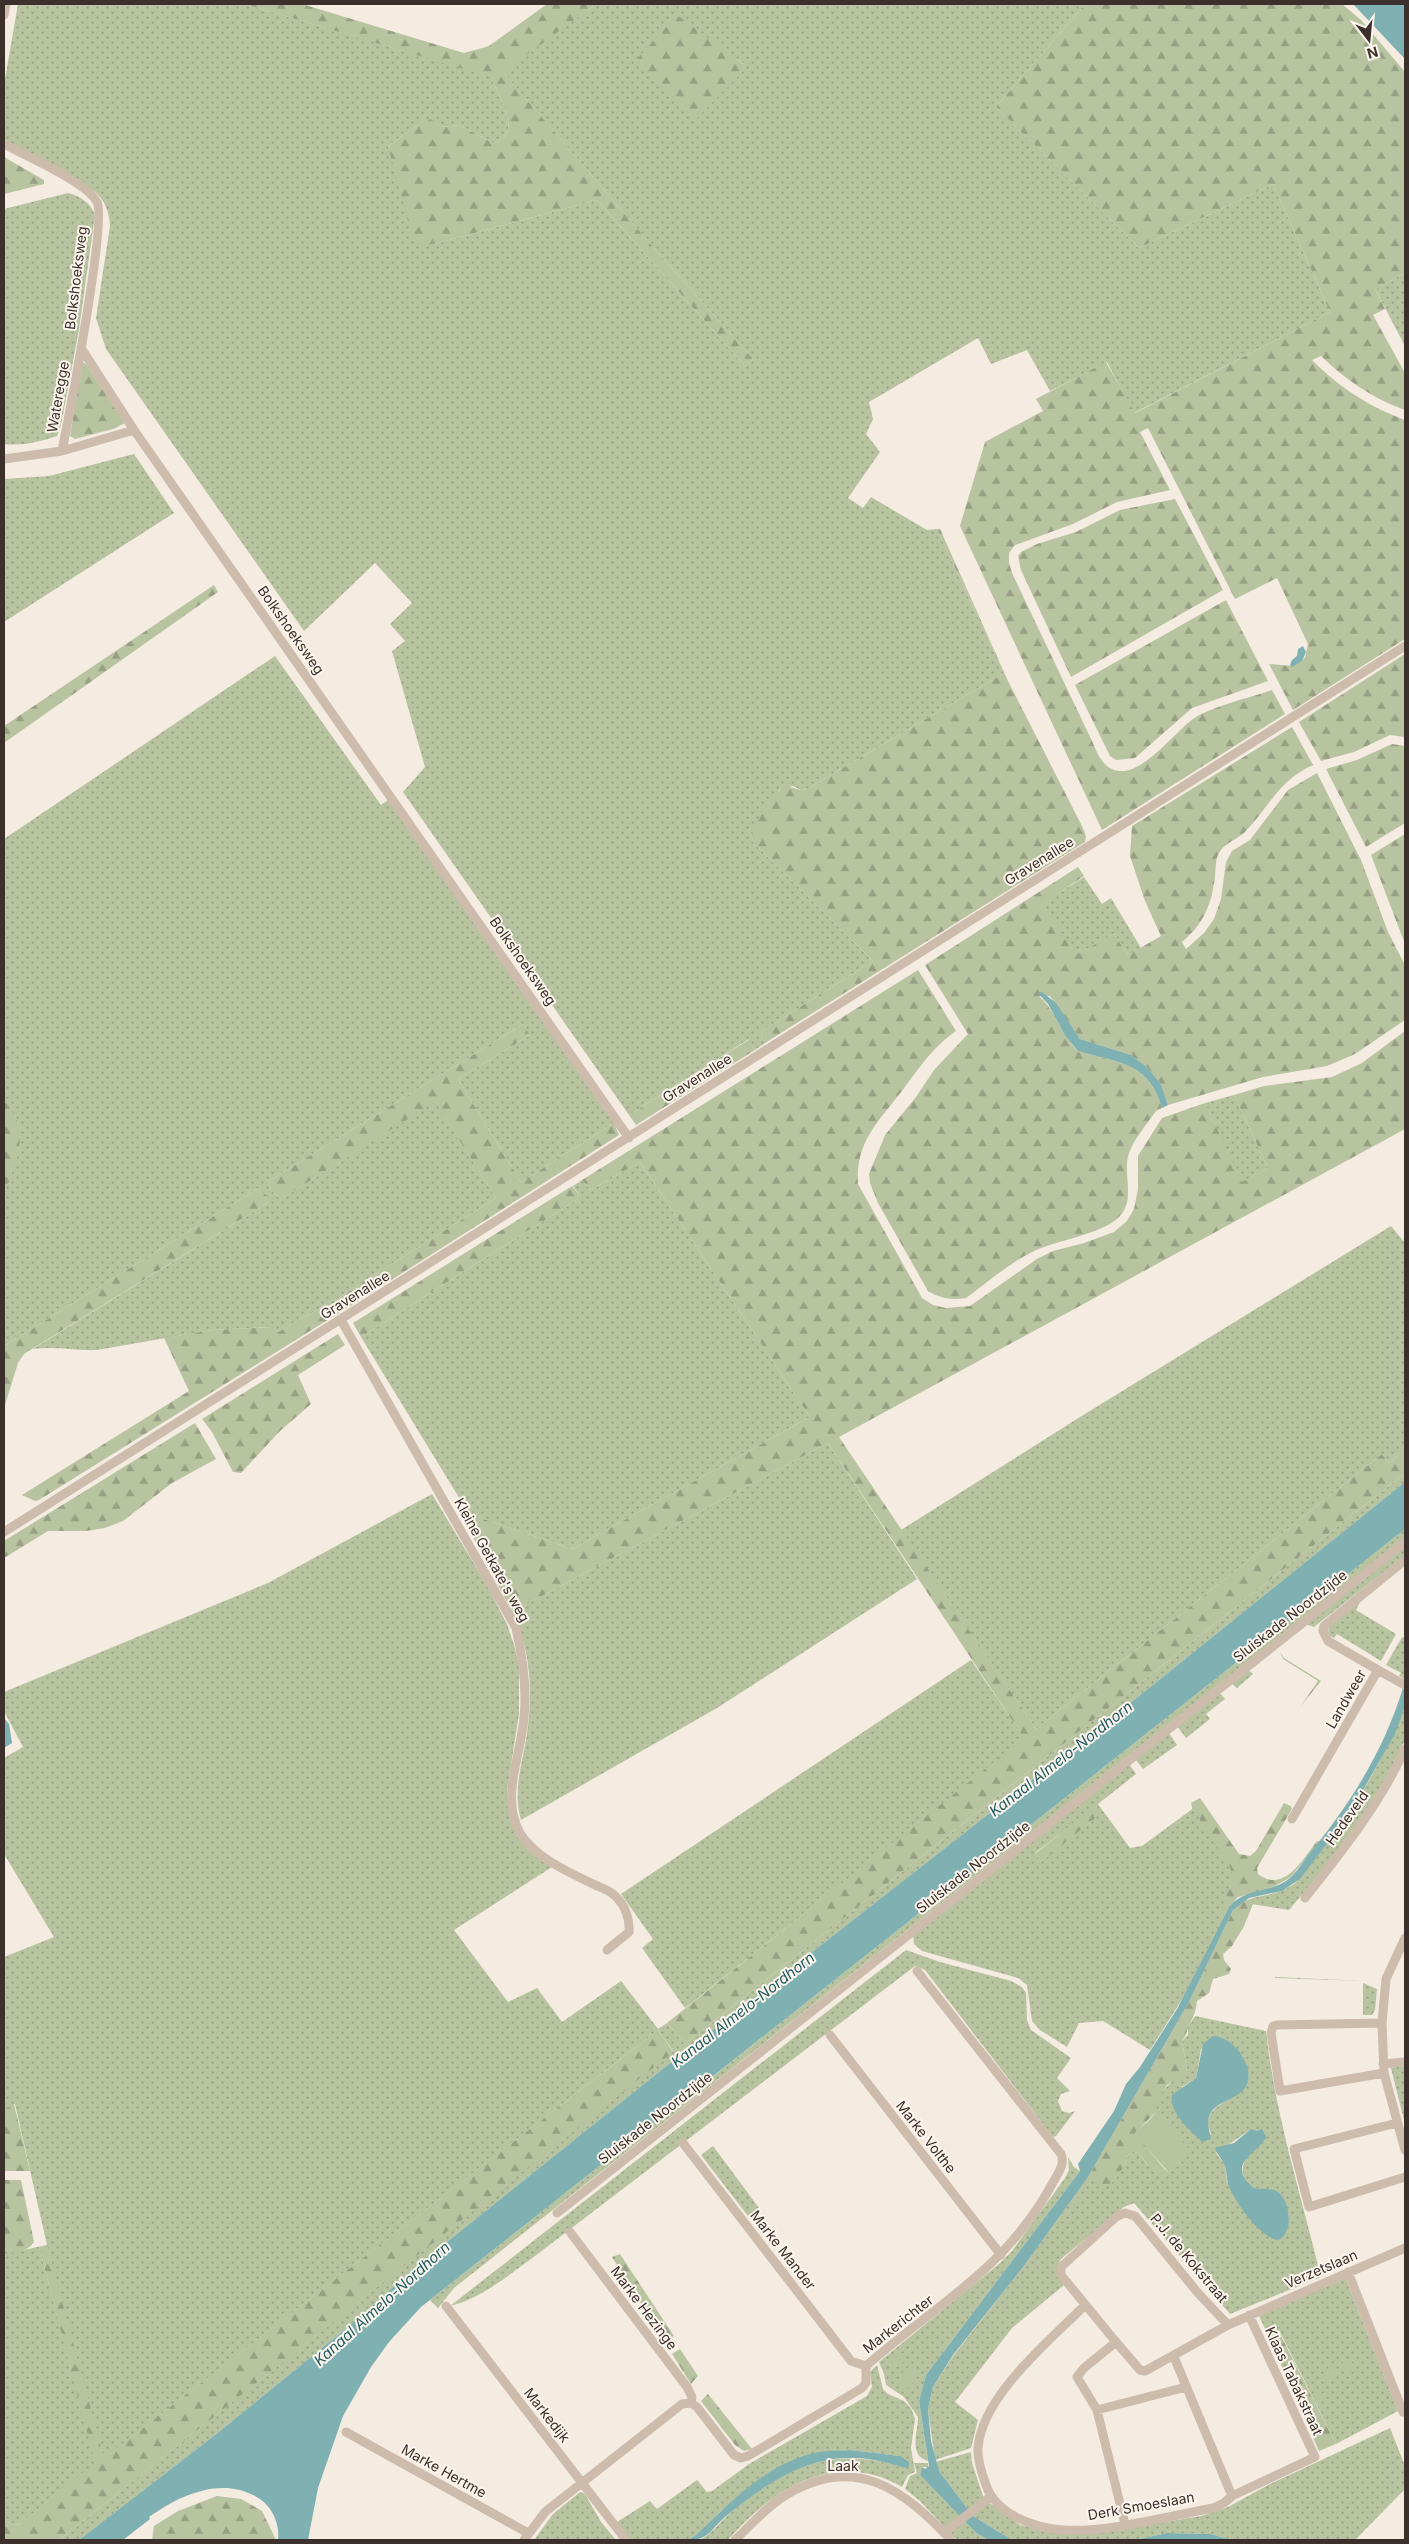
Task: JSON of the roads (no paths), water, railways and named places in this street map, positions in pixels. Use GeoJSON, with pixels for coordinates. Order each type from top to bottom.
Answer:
{"type":"FeatureCollection","features":[{"type":"Feature","properties":{"kind":"street"},"geometry":{"type":"LineString","coordinates":[[4,15],[6,4]]}},
{"type":"Feature","properties":{"kind":"street","name":"Bolkshoeksweg"},"geometry":{"type":"LineString","coordinates":[[4,144],[88,189],[98,203],[97,240],[81,348],[134,430],[629,1138]]}},
{"type":"Feature","properties":{"kind":"street","name":"Wateregge"},"geometry":{"type":"LineString","coordinates":[[62,451],[81,348]]}},
{"type":"Feature","properties":{"kind":"street","name":"Wateregge"},"geometry":{"type":"LineString","coordinates":[[4,459],[62,451],[134,430]]}},
{"type":"Feature","properties":{"kind":"street","name":"Gravenallee"},"geometry":{"type":"LineString","coordinates":[[4,1532],[1405,646]]}},
{"type":"Feature","properties":{"kind":"street","name":"Kleine Getkate's weg"},"geometry":{"type":"LineString","coordinates":[[341,1320],[516,1628],[522,1653],[525,1685],[524,1718],[510,1789],[514,1817],[520,1834],[533,1848],[590,1883],[614,1894],[622,1904],[628,1917],[629,1932],[607,1950]]}},
{"type":"Feature","properties":{"kind":"street","name":"Sluiskade Noordzijde"},"geometry":{"type":"LineString","coordinates":[[557,2213],[1405,1542]]}},
{"type":"Feature","properties":{"kind":"street","name":"Landweer"},"geometry":{"type":"LineString","coordinates":[[1292,1819],[1378,1670],[1328,1641],[1323,1631],[1328,1622],[1405,1560]]}},
{"type":"Feature","properties":{"kind":"street"},"geometry":{"type":"LineString","coordinates":[[1378,1670],[1405,1685]]}},
{"type":"Feature","properties":{"kind":"street","name":"Hedeveld"},"geometry":{"type":"LineString","coordinates":[[1305,1898],[1359,1828],[1394,1774],[1405,1749]]}},
{"type":"Feature","properties":{"kind":"street"},"geometry":{"type":"LineString","coordinates":[[1405,1938],[1386,1979],[1382,2023],[1384,2069],[1405,2150]]}},
{"type":"Feature","properties":{"kind":"street","name":"Markerichter"},"geometry":{"type":"LineString","coordinates":[[691,2403],[697,2407],[734,2455],[741,2458],[748,2456],[862,2388],[866,2383],[864,2373],[866,2366],[952,2299],[1001,2255],[1044,2198],[1062,2166],[1063,2159],[917,1971]]}},
{"type":"Feature","properties":{"kind":"street"},"geometry":{"type":"LineString","coordinates":[[1382,2023],[1277,2025],[1271,2029],[1280,2091],[1384,2069],[1405,2062]]}},
{"type":"Feature","properties":{"kind":"street","name":"Marke Volthe"},"geometry":{"type":"LineString","coordinates":[[830,2035],[1001,2255]]}},
{"type":"Feature","properties":{"kind":"street"},"geometry":{"type":"LineString","coordinates":[[1397,2123],[1294,2149],[1309,2207],[1405,2177]]}},
{"type":"Feature","properties":{"kind":"street","name":"Marke Mander"},"geometry":{"type":"LineString","coordinates":[[683,2143],[852,2361],[866,2366]]}},
{"type":"Feature","properties":{"kind":"street","name":"P.J. de Kokstraat"},"geometry":{"type":"LineString","coordinates":[[1174,2356],[1145,2371],[1140,2370],[1061,2275],[1061,2267],[1116,2217],[1126,2213],[1135,2216],[1198,2293],[1228,2325]]}},
{"type":"Feature","properties":{"kind":"street","name":"Marke Hezinge"},"geometry":{"type":"LineString","coordinates":[[570,2232],[686,2387],[692,2398],[691,2403]]}},
{"type":"Feature","properties":{"kind":"street","name":"Verzetslaan"},"geometry":{"type":"LineString","coordinates":[[1174,2356],[1249,2315],[1405,2248]]}},
{"type":"Feature","properties":{"kind":"street"},"geometry":{"type":"LineString","coordinates":[[1348,2272],[1403,2412],[1405,2412]]}},
{"type":"Feature","properties":{"kind":"street"},"geometry":{"type":"LineString","coordinates":[[944,2533],[990,2497],[979,2462],[978,2449],[982,2429],[992,2408],[1023,2367],[1085,2305]]}},
{"type":"Feature","properties":{"kind":"street","name":"Markedijk"},"geometry":{"type":"LineString","coordinates":[[446,2306],[626,2540]]}},
{"type":"Feature","properties":{"kind":"street","name":"Klaas Tabakstraat"},"geometry":{"type":"LineString","coordinates":[[1249,2315],[1315,2458]]}},
{"type":"Feature","properties":{"kind":"street"},"geometry":{"type":"LineString","coordinates":[[1116,2342],[1084,2368],[1078,2377],[1097,2410],[1125,2524]]}},
{"type":"Feature","properties":{"kind":"street"},"geometry":{"type":"LineString","coordinates":[[1174,2356],[1232,2496]]}},
{"type":"Feature","properties":{"kind":"street"},"geometry":{"type":"LineString","coordinates":[[1097,2410],[1186,2387]]}},
{"type":"Feature","properties":{"kind":"street"},"geometry":{"type":"LineString","coordinates":[[526,2537],[545,2512],[581,2482],[682,2404],[691,2403]]}},
{"type":"Feature","properties":{"kind":"street","name":"Marke Hertme"},"geometry":{"type":"LineString","coordinates":[[346,2432],[526,2537]]}},
{"type":"Feature","properties":{"kind":"street","name":"Derk Smoeslaan"},"geometry":{"type":"LineString","coordinates":[[990,2497],[1018,2519],[1040,2526],[1064,2530],[1095,2530],[1213,2508],[1224,2503],[1232,2496],[1315,2458]]}},
{"type":"Feature","properties":{"kind":"street","name":"Laak"},"geometry":{"type":"LineString","coordinates":[[735,2540],[784,2495],[813,2480],[838,2477],[857,2477],[884,2485],[905,2496],[951,2540]]}},
{"type":"Feature","properties":{"kind":"water"},"geometry":{"type":"Polygon","coordinates":[[[1353,4],[1403,4],[1405,6],[1405,59],[1353,4]]]}},
{"type":"Feature","properties":{"kind":"water"},"geometry":{"type":"Polygon","coordinates":[[[1303,646],[1306,652],[1302,661],[1292,667],[1290,665],[1292,660],[1297,656],[1298,649],[1303,646]]]}},
{"type":"Feature","properties":{"kind":"water"},"geometry":{"type":"Polygon","coordinates":[[[1042,992],[1056,1003],[1080,1039],[1131,1055],[1147,1067],[1161,1084],[1168,1105],[1162,1108],[1149,1081],[1130,1066],[1078,1051],[1066,1037],[1048,1004],[1038,993],[1042,992]]]}},
{"type":"Feature","properties":{"kind":"water","name":"Kanaal Almelo-Nordhorn"},"geometry":{"type":"Polygon","coordinates":[[[1405,1482],[1405,1529],[421,2307],[389,2342],[371,2367],[343,2416],[318,2488],[308,2540],[278,2540],[275,2517],[265,2503],[246,2492],[232,2488],[217,2488],[203,2490],[175,2501],[149,2517],[150,2519],[123,2540],[79,2540],[215,2435],[354,2322],[412,2270],[659,2072],[1138,1697],[1405,1482]]]}},
{"type":"Feature","properties":{"kind":"water"},"geometry":{"type":"Polygon","coordinates":[[[1403,1688],[1405,1690],[1405,1707],[1394,1736],[1348,1816],[1300,1879],[1282,1891],[1249,1898],[1233,1910],[1189,2002],[1088,2177],[1024,2266],[953,2355],[933,2387],[928,2409],[931,2441],[939,2471],[973,2516],[1012,2540],[988,2540],[975,2532],[920,2475],[922,2467],[925,2469],[929,2466],[919,2401],[926,2375],[1080,2171],[1078,2164],[1114,2111],[1126,2084],[1140,2067],[1177,2009],[1229,1907],[1236,1900],[1244,1896],[1283,1883],[1290,1878],[1298,1870],[1352,1796],[1376,1755],[1403,1688]]]}},
{"type":"Feature","properties":{"kind":"water"},"geometry":{"type":"Polygon","coordinates":[[[4,1718],[9,1724],[12,1743],[4,1748],[4,1718]]]}},
{"type":"Feature","properties":{"kind":"water"},"geometry":{"type":"Polygon","coordinates":[[[1213,2036],[1228,2041],[1241,2054],[1248,2070],[1249,2079],[1242,2091],[1218,2106],[1210,2114],[1208,2124],[1211,2139],[1202,2142],[1177,2115],[1172,2102],[1172,2095],[1196,2078],[1203,2044],[1213,2036]]]}},
{"type":"Feature","properties":{"kind":"water"},"geometry":{"type":"Polygon","coordinates":[[[1251,2129],[1257,2131],[1262,2129],[1266,2137],[1246,2160],[1242,2172],[1246,2180],[1254,2188],[1276,2191],[1286,2203],[1289,2218],[1288,2225],[1286,2232],[1277,2240],[1262,2232],[1235,2199],[1227,2181],[1225,2166],[1215,2148],[1234,2143],[1251,2129]]]}},
{"type":"Feature","properties":{"kind":"water"},"geometry":{"type":"Polygon","coordinates":[[[850,2450],[900,2456],[909,2462],[909,2466],[907,2468],[861,2458],[818,2462],[801,2468],[769,2485],[725,2517],[705,2536],[695,2540],[688,2540],[696,2535],[752,2484],[783,2464],[819,2452],[850,2450]]]}},
{"type":"Feature","properties":{"kind":"water"},"geometry":{"type":"Polygon","coordinates":[[[1167,2533],[1211,2534],[1231,2540],[1135,2540],[1167,2533]]]}}]}
